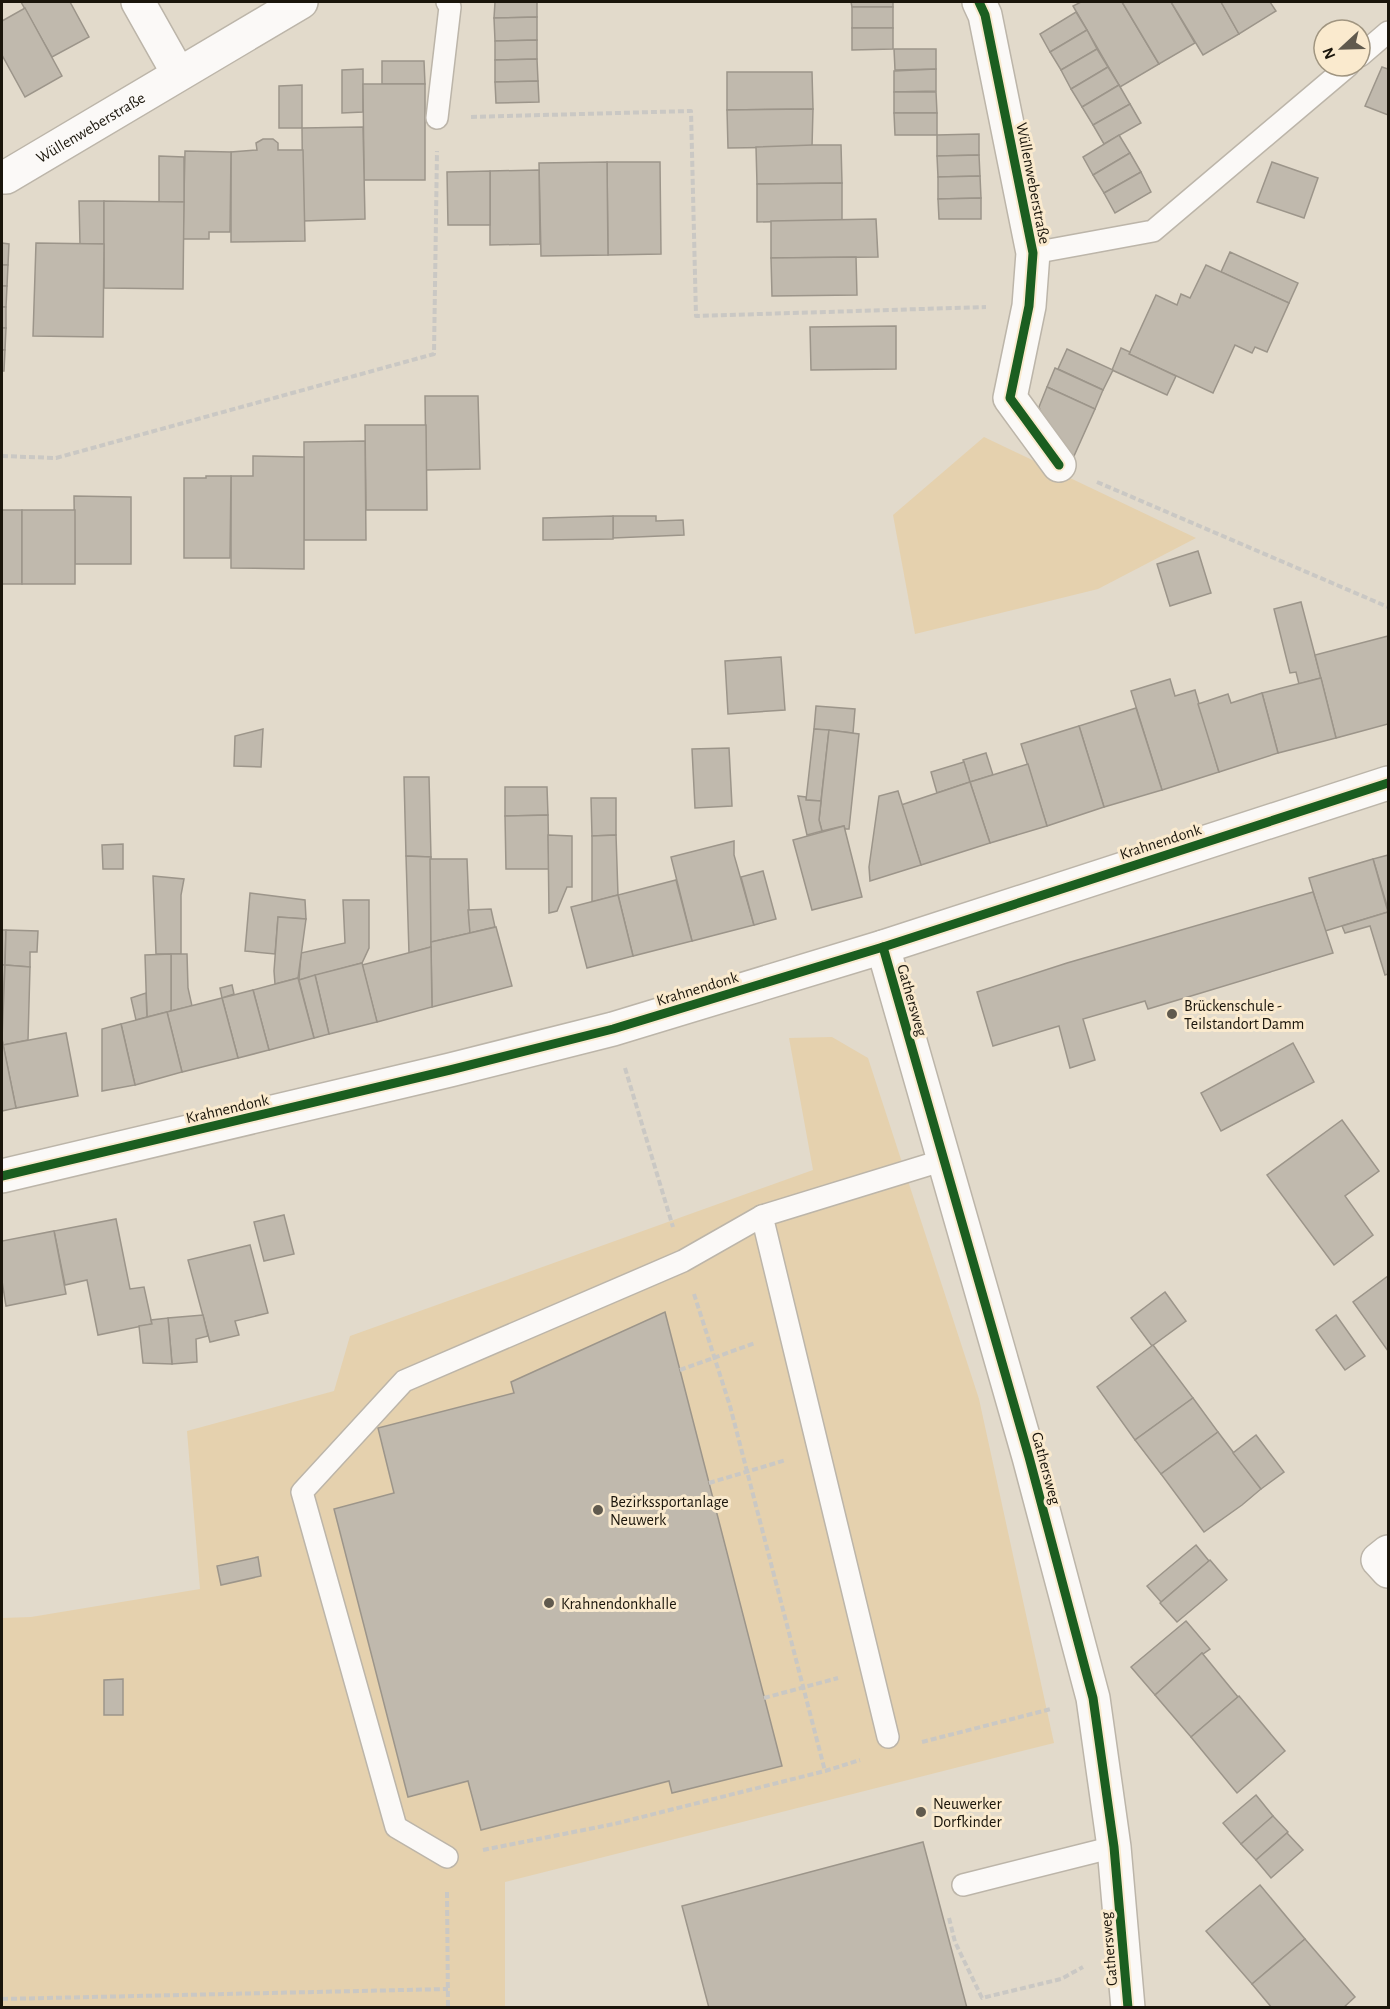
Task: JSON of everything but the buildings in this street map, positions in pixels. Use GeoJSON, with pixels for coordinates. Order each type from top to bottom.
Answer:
{"type":"FeatureCollection","features":[{"type":"Feature","properties":{"kind":"street"},"geometry":{"type":"LineString","coordinates":[[138,2],[178,73]]}},
{"type":"Feature","properties":{"kind":"street","name":"Wüllenweberstraße"},"geometry":{"type":"LineString","coordinates":[[2,177],[6,177],[301,2]]}},
{"type":"Feature","properties":{"kind":"street","name":"Wüllenweberstraße"},"geometry":{"type":"LineString","coordinates":[[979,2],[985,15],[1033,253],[1029,306],[1010,398],[1059,465]]}},
{"type":"Feature","properties":{"kind":"street","name":"Krahnendonk"},"geometry":{"type":"LineString","coordinates":[[2,1176],[613,1029],[883,947],[1389,783]]}},
{"type":"Feature","properties":{"kind":"street","name":"Gathersweg"},"geometry":{"type":"LineString","coordinates":[[883,947],[1029,1457],[1093,1698],[1114,1847],[1128,2007]]}},
{"type":"Feature","properties":{"kind":"street"},"geometry":{"type":"LineString","coordinates":[[1389,1552],[1378,1560],[1389,1571]]}},
{"type":"Feature","properties":{"kind":"lane"},"geometry":{"type":"LineString","coordinates":[[437,118],[450,7],[447,2]]}},
{"type":"Feature","properties":{"kind":"lane"},"geometry":{"type":"LineString","coordinates":[[1372,46],[1389,32]]}},
{"type":"Feature","properties":{"kind":"lane"},"geometry":{"type":"LineString","coordinates":[[1033,253],[1153,231],[1334,78]]}},
{"type":"Feature","properties":{"kind":"lane"},"geometry":{"type":"LineString","coordinates":[[447,1857],[396,1827],[302,1492],[404,1381],[683,1261],[762,1216],[944,1160]]}},
{"type":"Feature","properties":{"kind":"lane"},"geometry":{"type":"LineString","coordinates":[[762,1216],[888,1737]]}},
{"type":"Feature","properties":{"kind":"lane"},"geometry":{"type":"LineString","coordinates":[[963,1885],[1114,1847]]}},
{"type":"Feature","properties":{"kind":"path"},"geometry":{"type":"LineString","coordinates":[[2,456],[56,458],[434,354],[437,118],[691,111],[696,316],[1029,306]]}},
{"type":"Feature","properties":{"kind":"path"},"geometry":{"type":"LineString","coordinates":[[1059,465],[1389,607]]}},
{"type":"Feature","properties":{"kind":"path"},"geometry":{"type":"LineString","coordinates":[[613,1029],[683,1261],[730,1406],[825,1771]]}},
{"type":"Feature","properties":{"kind":"path"},"geometry":{"type":"LineString","coordinates":[[680,1370],[790,1330]]}},
{"type":"Feature","properties":{"kind":"path"},"geometry":{"type":"LineString","coordinates":[[709,1483],[819,1450]]}},
{"type":"Feature","properties":{"kind":"path"},"geometry":{"type":"LineString","coordinates":[[764,1698],[871,1669]]}},
{"type":"Feature","properties":{"kind":"path"},"geometry":{"type":"LineString","coordinates":[[913,1744],[1093,1698]]}},
{"type":"Feature","properties":{"kind":"path"},"geometry":{"type":"LineString","coordinates":[[448,2007],[447,1857],[614,1824],[825,1771],[868,1757]]}},
{"type":"Feature","properties":{"kind":"path"},"geometry":{"type":"LineString","coordinates":[[963,1885],[943,1892],[955,1942],[982,1998],[1061,1979],[1122,1943]]}},
{"type":"Feature","properties":{"kind":"path"},"geometry":{"type":"LineString","coordinates":[[2,1999],[448,1989]]}},
{"type":"Feature","properties":{"kind":"shaded area"},"geometry":{"type":"Polygon","coordinates":[[[984,437],[1196,538],[1098,589],[915,634],[893,515],[984,437]]]}},
{"type":"Feature","properties":{"kind":"shaded area","name":"Bezirkssportanlage Neuwerk"},"geometry":{"type":"Polygon","coordinates":[[[832,1037],[868,1058],[979,1399],[1054,1743],[505,1882],[505,2007],[2,2007],[2,1618],[31,1617],[200,1589],[187,1431],[334,1391],[350,1336],[813,1170],[789,1038],[832,1037]]]}},
{"type":"Feature","properties":{"kind":"cycle path"},"geometry":{"type":"LineString","coordinates":[[979,2],[985,15],[1033,253],[1029,306],[1010,398],[1059,465]]}},
{"type":"Feature","properties":{"kind":"cycle path"},"geometry":{"type":"LineString","coordinates":[[2,1176],[613,1029],[883,947],[1388,783]]}},
{"type":"Feature","properties":{"kind":"cycle path"},"geometry":{"type":"LineString","coordinates":[[883,947],[1029,1457],[1093,1698],[1114,1847],[1128,2008]]}},
{"type":"Feature","properties":{"kind":"place","name":"Brückenschule - Teilstandort Damm"},"geometry":{"type":"Point","coordinates":[1172,1014]}},
{"type":"Feature","properties":{"kind":"place","name":"Bezirkssportanlage Neuwerk"},"geometry":{"type":"Point","coordinates":[598,1510]}},
{"type":"Feature","properties":{"kind":"place","name":"Krahnendonkhalle"},"geometry":{"type":"Point","coordinates":[549,1603]}},
{"type":"Feature","properties":{"kind":"place","name":"Neuwerker Dorfkinder"},"geometry":{"type":"Point","coordinates":[921,1812]}}]}
